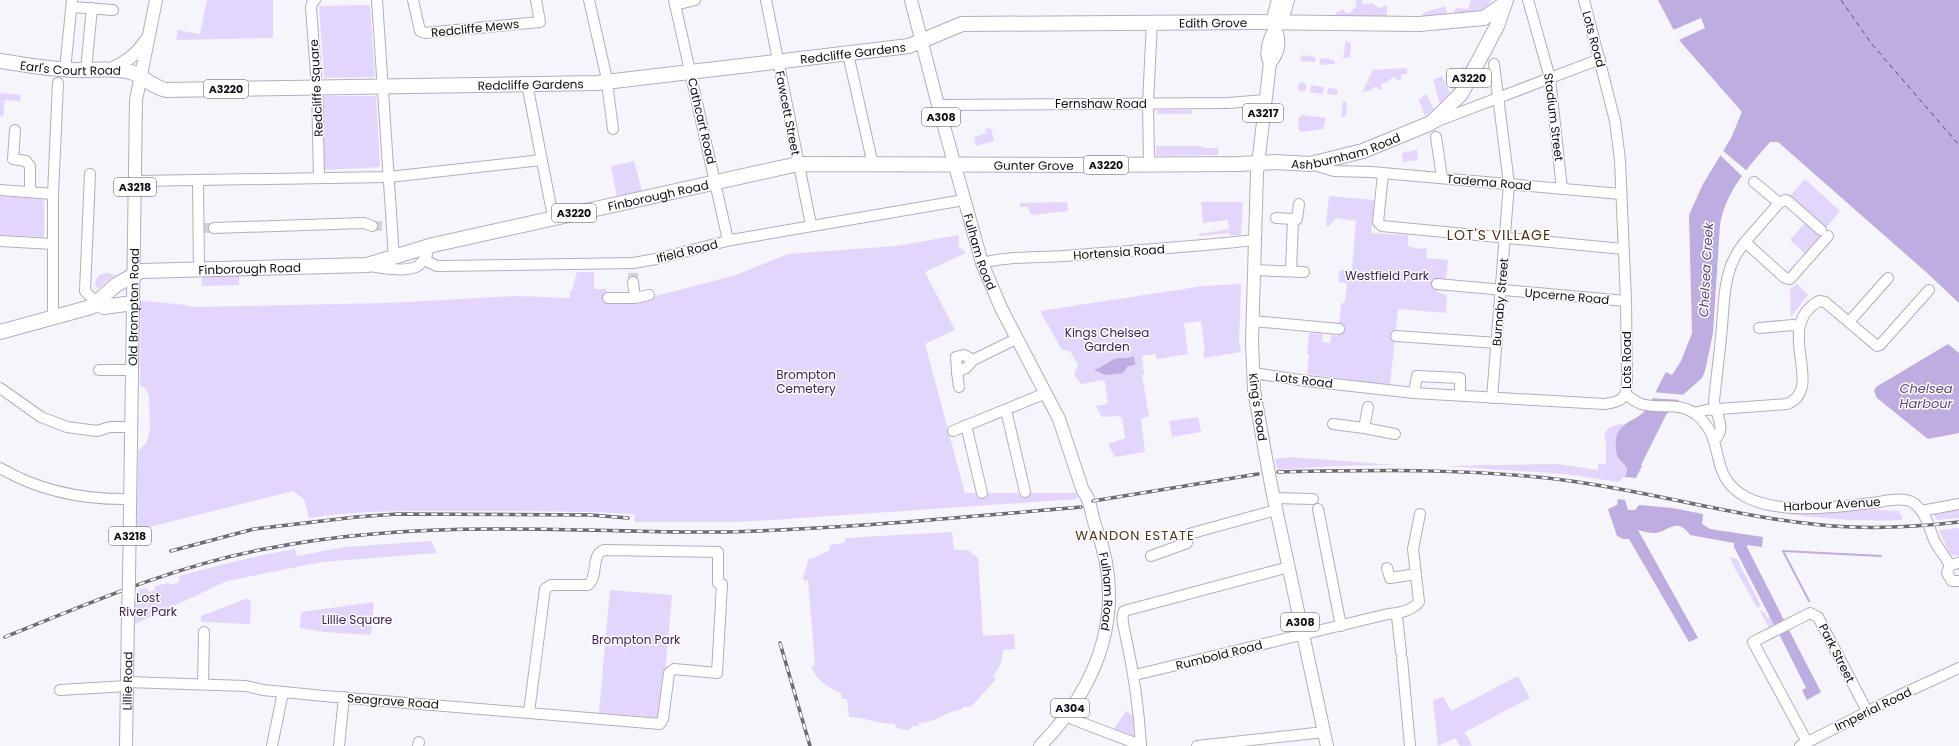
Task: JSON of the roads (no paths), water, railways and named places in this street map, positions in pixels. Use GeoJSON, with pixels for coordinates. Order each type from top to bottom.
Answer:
{"type":"FeatureCollection","features":[{"type":"Feature","properties":{"kind":"highway","name":"Edith Grove"},"geometry":{"type":"LineString","coordinates":[[921,42],[954,26],[962,24],[1152,22],[1277,26],[1419,24],[1484,18],[1505,2]]}},
{"type":"Feature","properties":{"kind":"highway","name":"A3220"},"geometry":{"type":"LineString","coordinates":[[1435,126],[1461,94],[1500,20],[1505,2]]}},
{"type":"Feature","properties":{"kind":"highway"},"geometry":{"type":"LineString","coordinates":[[1484,18],[1490,23],[1492,34]]}},
{"type":"Feature","properties":{"kind":"highway","name":"Redcliffe Gardens"},"geometry":{"type":"LineString","coordinates":[[140,77],[158,88],[166,90],[607,83],[691,73],[778,60],[848,54],[909,46],[921,42]]}},
{"type":"Feature","properties":{"kind":"highway","name":"Earl's Court Road"},"geometry":{"type":"LineString","coordinates":[[0,61],[65,70],[111,69],[130,72],[140,77]]}},
{"type":"Feature","properties":{"kind":"highway","name":"Ashburnham Road"},"geometry":{"type":"LineString","coordinates":[[1257,163],[1281,162],[1310,164],[1342,157],[1435,126]]}},
{"type":"Feature","properties":{"kind":"highway","name":"Gunter Grove"},"geometry":{"type":"LineString","coordinates":[[954,165],[1257,163]]}},
{"type":"Feature","properties":{"kind":"highway","name":"Finborough Road"},"geometry":{"type":"LineString","coordinates":[[134,274],[146,270],[367,265],[433,245],[553,217],[798,164],[954,165]]}},
{"type":"Feature","properties":{"kind":"highway","name":"A3220"},"geometry":{"type":"LineString","coordinates":[[0,332],[83,310],[96,304],[116,285],[134,274]]}},
{"type":"Feature","properties":{"kind":"highway","name":"A3220"},"geometry":{"type":"LineString","coordinates":[[96,304],[104,307],[133,303]]}},
{"type":"Feature","properties":{"kind":"main road","name":"Old Brompton Road"},"geometry":{"type":"LineString","coordinates":[[128,615],[131,500],[136,100],[156,0]]}},
{"type":"Feature","properties":{"kind":"main road","name":"Fulham Road"},"geometry":{"type":"LineString","coordinates":[[911,0],[954,165],[982,263],[1016,339],[1046,393],[1064,434],[1083,491],[1081,496],[1087,512],[1092,516],[1103,546],[1108,566],[1110,605],[1103,641],[1095,667],[1088,681],[1065,715],[1040,746]]}},
{"type":"Feature","properties":{"kind":"main road","name":"King's Road"},"geometry":{"type":"LineString","coordinates":[[1277,26],[1274,15],[1278,0]]}},
{"type":"Feature","properties":{"kind":"main road","name":"King's Road"},"geometry":{"type":"LineString","coordinates":[[1288,0],[1283,17],[1270,37],[1266,56],[1270,63],[1257,163],[1252,320],[1253,373],[1274,499],[1327,746]]}},
{"type":"Feature","properties":{"kind":"main road","name":"A3218"},"geometry":{"type":"LineString","coordinates":[[111,69],[130,60],[136,54],[151,29]]}},
{"type":"Feature","properties":{"kind":"main road","name":"Lillie Road"},"geometry":{"type":"LineString","coordinates":[[126,746],[128,615]]}},
{"type":"Feature","properties":{"kind":"street","name":"Redcliffe Square"},"geometry":{"type":"LineString","coordinates":[[315,0],[312,3],[311,8],[317,88],[319,178]]}},
{"type":"Feature","properties":{"kind":"street"},"geometry":{"type":"LineString","coordinates":[[377,0],[389,177],[382,225],[394,258]]}},
{"type":"Feature","properties":{"kind":"street","name":"Redcliffe Mews"},"geometry":{"type":"LineString","coordinates":[[413,0],[420,31],[425,33],[540,22],[536,0]]}},
{"type":"Feature","properties":{"kind":"street"},"geometry":{"type":"LineString","coordinates":[[589,0],[607,83],[613,129]]}},
{"type":"Feature","properties":{"kind":"street"},"geometry":{"type":"LineString","coordinates":[[675,2],[695,0]]}},
{"type":"Feature","properties":{"kind":"street","name":"Fawcett Street"},"geometry":{"type":"LineString","coordinates":[[766,0],[811,225]]}},
{"type":"Feature","properties":{"kind":"street","name":"Stadium Street"},"geometry":{"type":"LineString","coordinates":[[1528,0],[1550,78],[1562,189]]}},
{"type":"Feature","properties":{"kind":"street","name":"Lots Road"},"geometry":{"type":"LineString","coordinates":[[1253,373],[1414,393],[1492,398],[1604,404],[1619,401],[1626,395],[1626,301],[1620,194],[1620,160],[1615,121],[1584,0]]}},
{"type":"Feature","properties":{"kind":"street","name":"Cathcart Road"},"geometry":{"type":"LineString","coordinates":[[675,2],[727,236],[731,240]]}},
{"type":"Feature","properties":{"kind":"street"},"geometry":{"type":"LineString","coordinates":[[65,70],[72,4],[113,10]]}},
{"type":"Feature","properties":{"kind":"street"},"geometry":{"type":"LineString","coordinates":[[86,70],[92,8]]}},
{"type":"Feature","properties":{"kind":"street"},"geometry":{"type":"LineString","coordinates":[[1148,164],[1148,103],[1152,22]]}},
{"type":"Feature","properties":{"kind":"street"},"geometry":{"type":"LineString","coordinates":[[848,54],[873,164]]}},
{"type":"Feature","properties":{"kind":"street","name":"Ashburnham Road"},"geometry":{"type":"LineString","coordinates":[[1435,126],[1469,109],[1498,97],[1600,59]]}},
{"type":"Feature","properties":{"kind":"street","name":"Burnaby Street"},"geometry":{"type":"LineString","coordinates":[[1492,398],[1506,238],[1509,184],[1494,64]]}},
{"type":"Feature","properties":{"kind":"street"},"geometry":{"type":"LineString","coordinates":[[53,317],[52,194],[58,83]]}},
{"type":"Feature","properties":{"kind":"street"},"geometry":{"type":"LineString","coordinates":[[527,84],[553,217]]}},
{"type":"Feature","properties":{"kind":"street","name":"Fernshaw Road"},"geometry":{"type":"LineString","coordinates":[[938,104],[1148,103],[1265,100]]}},
{"type":"Feature","properties":{"kind":"street"},"geometry":{"type":"LineString","coordinates":[[1455,101],[1459,106],[1469,109]]}},
{"type":"Feature","properties":{"kind":"street"},"geometry":{"type":"LineString","coordinates":[[1435,126],[1442,178]]}},
{"type":"Feature","properties":{"kind":"street"},"geometry":{"type":"LineString","coordinates":[[15,130],[13,159],[26,161],[30,166],[30,192]]}},
{"type":"Feature","properties":{"kind":"street"},"geometry":{"type":"LineString","coordinates":[[1342,157],[1347,166],[1357,173]]}},
{"type":"Feature","properties":{"kind":"street"},"geometry":{"type":"LineString","coordinates":[[135,181],[389,177],[541,160]]}},
{"type":"Feature","properties":{"kind":"street","name":"Tadema Road"},"geometry":{"type":"LineString","coordinates":[[1310,164],[1334,171],[1442,178],[1620,194]]}},
{"type":"Feature","properties":{"kind":"street"},"geometry":{"type":"LineString","coordinates":[[90,174],[85,291],[96,304]]}},
{"type":"Feature","properties":{"kind":"street"},"geometry":{"type":"LineString","coordinates":[[1383,174],[1379,225],[1623,248]]}},
{"type":"Feature","properties":{"kind":"street"},"geometry":{"type":"LineString","coordinates":[[198,181],[205,228],[199,270]]}},
{"type":"Feature","properties":{"kind":"street"},"geometry":{"type":"LineString","coordinates":[[1754,182],[1779,203]]}},
{"type":"Feature","properties":{"kind":"street"},"geometry":{"type":"LineString","coordinates":[[0,190],[52,194]]}},
{"type":"Feature","properties":{"kind":"street","name":"Ifield Road"},"geometry":{"type":"LineString","coordinates":[[424,260],[437,266],[633,272],[656,259],[731,240],[811,225],[964,200]]}},
{"type":"Feature","properties":{"kind":"street"},"geometry":{"type":"LineString","coordinates":[[1714,440],[1720,431],[1719,417],[1714,409],[1723,293],[1728,272],[1740,248],[1745,242],[1779,203],[1785,200],[1824,233],[1790,279],[1784,278],[1745,242]]}},
{"type":"Feature","properties":{"kind":"street"},"geometry":{"type":"LineString","coordinates":[[1276,218],[1297,219],[1298,204]]}},
{"type":"Feature","properties":{"kind":"street"},"geometry":{"type":"LineString","coordinates":[[1291,271],[1293,219]]}},
{"type":"Feature","properties":{"kind":"street"},"geometry":{"type":"LineString","coordinates":[[205,228],[364,223],[382,225]]}},
{"type":"Feature","properties":{"kind":"street","name":"Hortensia Road"},"geometry":{"type":"LineString","coordinates":[[982,263],[996,259],[1024,259],[1255,240]]}},
{"type":"Feature","properties":{"kind":"street"},"geometry":{"type":"LineString","coordinates":[[0,241],[52,244]]}},
{"type":"Feature","properties":{"kind":"street"},"geometry":{"type":"LineString","coordinates":[[424,260],[433,245]]}},
{"type":"Feature","properties":{"kind":"street","name":"Finborough Road"},"geometry":{"type":"LineString","coordinates":[[367,265],[385,268],[415,267],[424,260]]}},
{"type":"Feature","properties":{"kind":"street"},"geometry":{"type":"LineString","coordinates":[[1254,270],[1304,272]]}},
{"type":"Feature","properties":{"kind":"street"},"geometry":{"type":"LineString","coordinates":[[633,272],[634,298]]}},
{"type":"Feature","properties":{"kind":"street"},"geometry":{"type":"LineString","coordinates":[[1848,322],[1888,278]]}},
{"type":"Feature","properties":{"kind":"street","name":"Upcerne Road"},"geometry":{"type":"LineString","coordinates":[[1437,284],[1626,301]]}},
{"type":"Feature","properties":{"kind":"street"},"geometry":{"type":"LineString","coordinates":[[1626,395],[1645,404],[1677,406],[1694,413],[1714,409],[1787,404],[1792,402],[1803,386],[1798,327],[1811,306],[1819,301],[1825,302],[1877,346],[1880,345],[1929,290]]}},
{"type":"Feature","properties":{"kind":"street"},"geometry":{"type":"LineString","coordinates":[[608,298],[634,298],[649,294]]}},
{"type":"Feature","properties":{"kind":"street"},"geometry":{"type":"LineString","coordinates":[[1252,320],[1327,332],[1339,329]]}},
{"type":"Feature","properties":{"kind":"street"},"geometry":{"type":"LineString","coordinates":[[1759,328],[1793,325],[1798,327]]}},
{"type":"Feature","properties":{"kind":"street"},"geometry":{"type":"LineString","coordinates":[[1396,336],[1496,343]]}},
{"type":"Feature","properties":{"kind":"street"},"geometry":{"type":"LineString","coordinates":[[957,372],[966,368],[973,360],[1016,339]]}},
{"type":"Feature","properties":{"kind":"street"},"geometry":{"type":"LineString","coordinates":[[959,387],[956,356],[964,355],[973,360]]}},
{"type":"Feature","properties":{"kind":"street"},"geometry":{"type":"LineString","coordinates":[[98,370],[133,370]]}},
{"type":"Feature","properties":{"kind":"street"},"geometry":{"type":"LineString","coordinates":[[1414,393],[1417,376],[1460,378],[1460,395]]}},
{"type":"Feature","properties":{"kind":"street"},"geometry":{"type":"LineString","coordinates":[[0,388],[41,417],[67,426],[96,431],[110,428],[132,427]]}},
{"type":"Feature","properties":{"kind":"street"},"geometry":{"type":"LineString","coordinates":[[1364,428],[1369,388]]}},
{"type":"Feature","properties":{"kind":"street"},"geometry":{"type":"LineString","coordinates":[[953,431],[1046,393]]}},
{"type":"Feature","properties":{"kind":"street"},"geometry":{"type":"LineString","coordinates":[[1006,410],[1025,492]]}},
{"type":"Feature","properties":{"kind":"street","name":"Harbour Avenue"},"geometry":{"type":"LineString","coordinates":[[1694,413],[1704,423],[1714,440],[1724,479],[1735,490],[1760,503],[1785,507],[1805,507],[1859,504],[1904,499],[1912,502],[1921,511]]}},
{"type":"Feature","properties":{"kind":"street"},"geometry":{"type":"LineString","coordinates":[[1333,424],[1396,434]]}},
{"type":"Feature","properties":{"kind":"street"},"geometry":{"type":"LineString","coordinates":[[966,425],[982,493]]}},
{"type":"Feature","properties":{"kind":"street"},"geometry":{"type":"LineString","coordinates":[[0,468],[23,480],[59,493],[95,499],[131,500]]}},
{"type":"Feature","properties":{"kind":"street"},"geometry":{"type":"LineString","coordinates":[[1151,556],[1187,543],[1188,534],[1274,499],[1313,500]]}},
{"type":"Feature","properties":{"kind":"street"},"geometry":{"type":"LineString","coordinates":[[1959,504],[1921,511],[1935,541],[1954,564],[1947,570],[1948,576],[1952,580],[1959,581]]}},
{"type":"Feature","properties":{"kind":"street"},"geometry":{"type":"LineString","coordinates":[[1318,509],[1341,626]]}},
{"type":"Feature","properties":{"kind":"street"},"geometry":{"type":"LineString","coordinates":[[1387,568],[1390,578],[1416,574],[1413,549],[1420,514]]}},
{"type":"Feature","properties":{"kind":"street","name":"Seagrave Road"},"geometry":{"type":"LineString","coordinates":[[60,690],[127,684],[203,684],[246,686],[284,692],[344,698],[529,709],[660,724],[663,719],[670,673],[674,669],[717,673],[722,584],[718,583],[719,555],[716,551],[604,550],[600,551],[596,558],[593,580],[588,585],[551,585],[545,589],[529,709]]}},
{"type":"Feature","properties":{"kind":"street"},"geometry":{"type":"LineString","coordinates":[[1072,719],[1141,745],[1135,676],[1124,630],[1122,616],[1124,611],[1289,567]]}},
{"type":"Feature","properties":{"kind":"street","name":"Rumbold Road"},"geometry":{"type":"LineString","coordinates":[[1135,676],[1303,634],[1388,614],[1395,614],[1416,606],[1419,602],[1416,574]]}},
{"type":"Feature","properties":{"kind":"street","name":"Park Street"},"geometry":{"type":"LineString","coordinates":[[1803,744],[1753,642],[1810,613],[1818,617],[1868,711]]}},
{"type":"Feature","properties":{"kind":"street"},"geometry":{"type":"LineString","coordinates":[[1395,614],[1397,617],[1410,746]]}},
{"type":"Feature","properties":{"kind":"street"},"geometry":{"type":"LineString","coordinates":[[203,684],[204,632]]}},
{"type":"Feature","properties":{"kind":"street","name":"Imperial Road"},"geometry":{"type":"LineString","coordinates":[[1803,744],[1959,668]]}},
{"type":"Feature","properties":{"kind":"street","name":"Imperial Road"},"geometry":{"type":"LineString","coordinates":[[1947,674],[1959,672]]}},
{"type":"Feature","properties":{"kind":"street"},"geometry":{"type":"LineString","coordinates":[[272,746],[284,692]]}},
{"type":"Feature","properties":{"kind":"street"},"geometry":{"type":"LineString","coordinates":[[339,746],[344,698]]}},
{"type":"Feature","properties":{"kind":"street"},"geometry":{"type":"LineString","coordinates":[[1197,746],[1233,744],[1324,732]]}},
{"type":"Feature","properties":{"kind":"water","name":"Chelsea Creek"},"geometry":{"type":"Polygon","coordinates":[[[1658,0],[1959,0],[1959,303],[1926,272],[1778,142],[1770,142],[1739,180],[1727,201],[1723,212],[1720,225],[1713,333],[1705,371],[1702,378],[1685,393],[1666,415],[1636,478],[1625,477],[1627,469],[1619,459],[1616,451],[1617,435],[1622,427],[1645,411],[1666,372],[1672,375],[1681,361],[1692,333],[1689,215],[1703,184],[1731,138],[1742,112],[1679,40],[1658,0]]]}},
{"type":"Feature","properties":{"kind":"water","name":"Chelsea Harbour"},"geometry":{"type":"Polygon","coordinates":[[[1948,344],[1959,353],[1959,433],[1928,439],[1877,398],[1874,391],[1876,387],[1948,344]]]}},
{"type":"Feature","properties":{"kind":"water"},"geometry":{"type":"Polygon","coordinates":[[[1134,356],[1135,365],[1128,366],[1123,373],[1106,375],[1094,370],[1115,359],[1134,356]]]}},
{"type":"Feature","properties":{"kind":"water"},"geometry":{"type":"Polygon","coordinates":[[[1618,499],[1625,500],[1628,510],[1635,510],[1639,505],[1672,508],[1703,514],[1702,524],[1710,529],[1763,537],[1762,547],[1747,545],[1747,547],[1784,620],[1774,625],[1734,547],[1734,543],[1690,535],[1680,526],[1671,527],[1658,533],[1638,530],[1698,638],[1689,642],[1629,539],[1623,539],[1617,536],[1608,509],[1617,505],[1618,499]]]}},
{"type":"Feature","properties":{"kind":"water"},"geometry":{"type":"Polygon","coordinates":[[[1789,630],[1821,692],[1807,700],[1802,690],[1806,688],[1779,634],[1789,630]]]}},
{"type":"Feature","properties":{"kind":"waterway"},"geometry":{"type":"LineString","coordinates":[[1783,551],[1881,556]]}},
{"type":"Feature","properties":{"kind":"waterway"},"geometry":{"type":"LineString","coordinates":[[1783,551],[1809,601]]}},
{"type":"Feature","properties":{"kind":"tunnel"},"geometry":{"type":"LineString","coordinates":[[372,226],[382,226]]}},
{"type":"Feature","properties":{"kind":"tunnel"},"geometry":{"type":"LineString","coordinates":[[204,228],[214,228]]}},
{"type":"Feature","properties":{"kind":"tunnel"},"geometry":{"type":"LineString","coordinates":[[633,273],[633,282]]}},
{"type":"Feature","properties":{"kind":"railway"},"geometry":{"type":"LineString","coordinates":[[1278,472],[1425,471],[1498,474],[1571,481],[1604,486],[1734,512],[1799,523],[1832,526],[1896,527],[1959,522]]}},
{"type":"Feature","properties":{"kind":"railway"},"geometry":{"type":"LineString","coordinates":[[1093,501],[1258,474]]}},
{"type":"Feature","properties":{"kind":"railway"},"geometry":{"type":"LineString","coordinates":[[5,637],[165,575],[198,565],[265,549],[350,536],[408,531],[465,529],[725,532],[903,522],[1081,507]]}},
{"type":"Feature","properties":{"kind":"railway"},"geometry":{"type":"LineString","coordinates":[[171,551],[254,529],[356,517],[397,514],[591,515],[628,518]]}},
{"type":"Feature","properties":{"kind":"railway"},"geometry":{"type":"LineString","coordinates":[[780,643],[810,746]]}},
{"type":"Feature","properties":{"kind":"district","name":"LOT'S VILLAGE"},"geometry":{"type":"Point","coordinates":[1499,235]}},
{"type":"Feature","properties":{"kind":"district","name":"WANDON ESTATE"},"geometry":{"type":"Point","coordinates":[1135,535]}},
{"type":"Feature","properties":{"kind":"park label","name":"Westfield Park"},"geometry":{"type":"Point","coordinates":[1387,275]}},
{"type":"Feature","properties":{"kind":"park label","name":"Kings Chelsea Garden"},"geometry":{"type":"Point","coordinates":[1107,339]}},
{"type":"Feature","properties":{"kind":"park label","name":"Brompton Cemetery"},"geometry":{"type":"Point","coordinates":[806,381]}},
{"type":"Feature","properties":{"kind":"park label","name":"Lost River Park"},"geometry":{"type":"Point","coordinates":[148,604]}},
{"type":"Feature","properties":{"kind":"park label","name":"Lillie Square"},"geometry":{"type":"Point","coordinates":[357,619]}},
{"type":"Feature","properties":{"kind":"park label","name":"Brompton Park"},"geometry":{"type":"Point","coordinates":[636,639]}}]}
